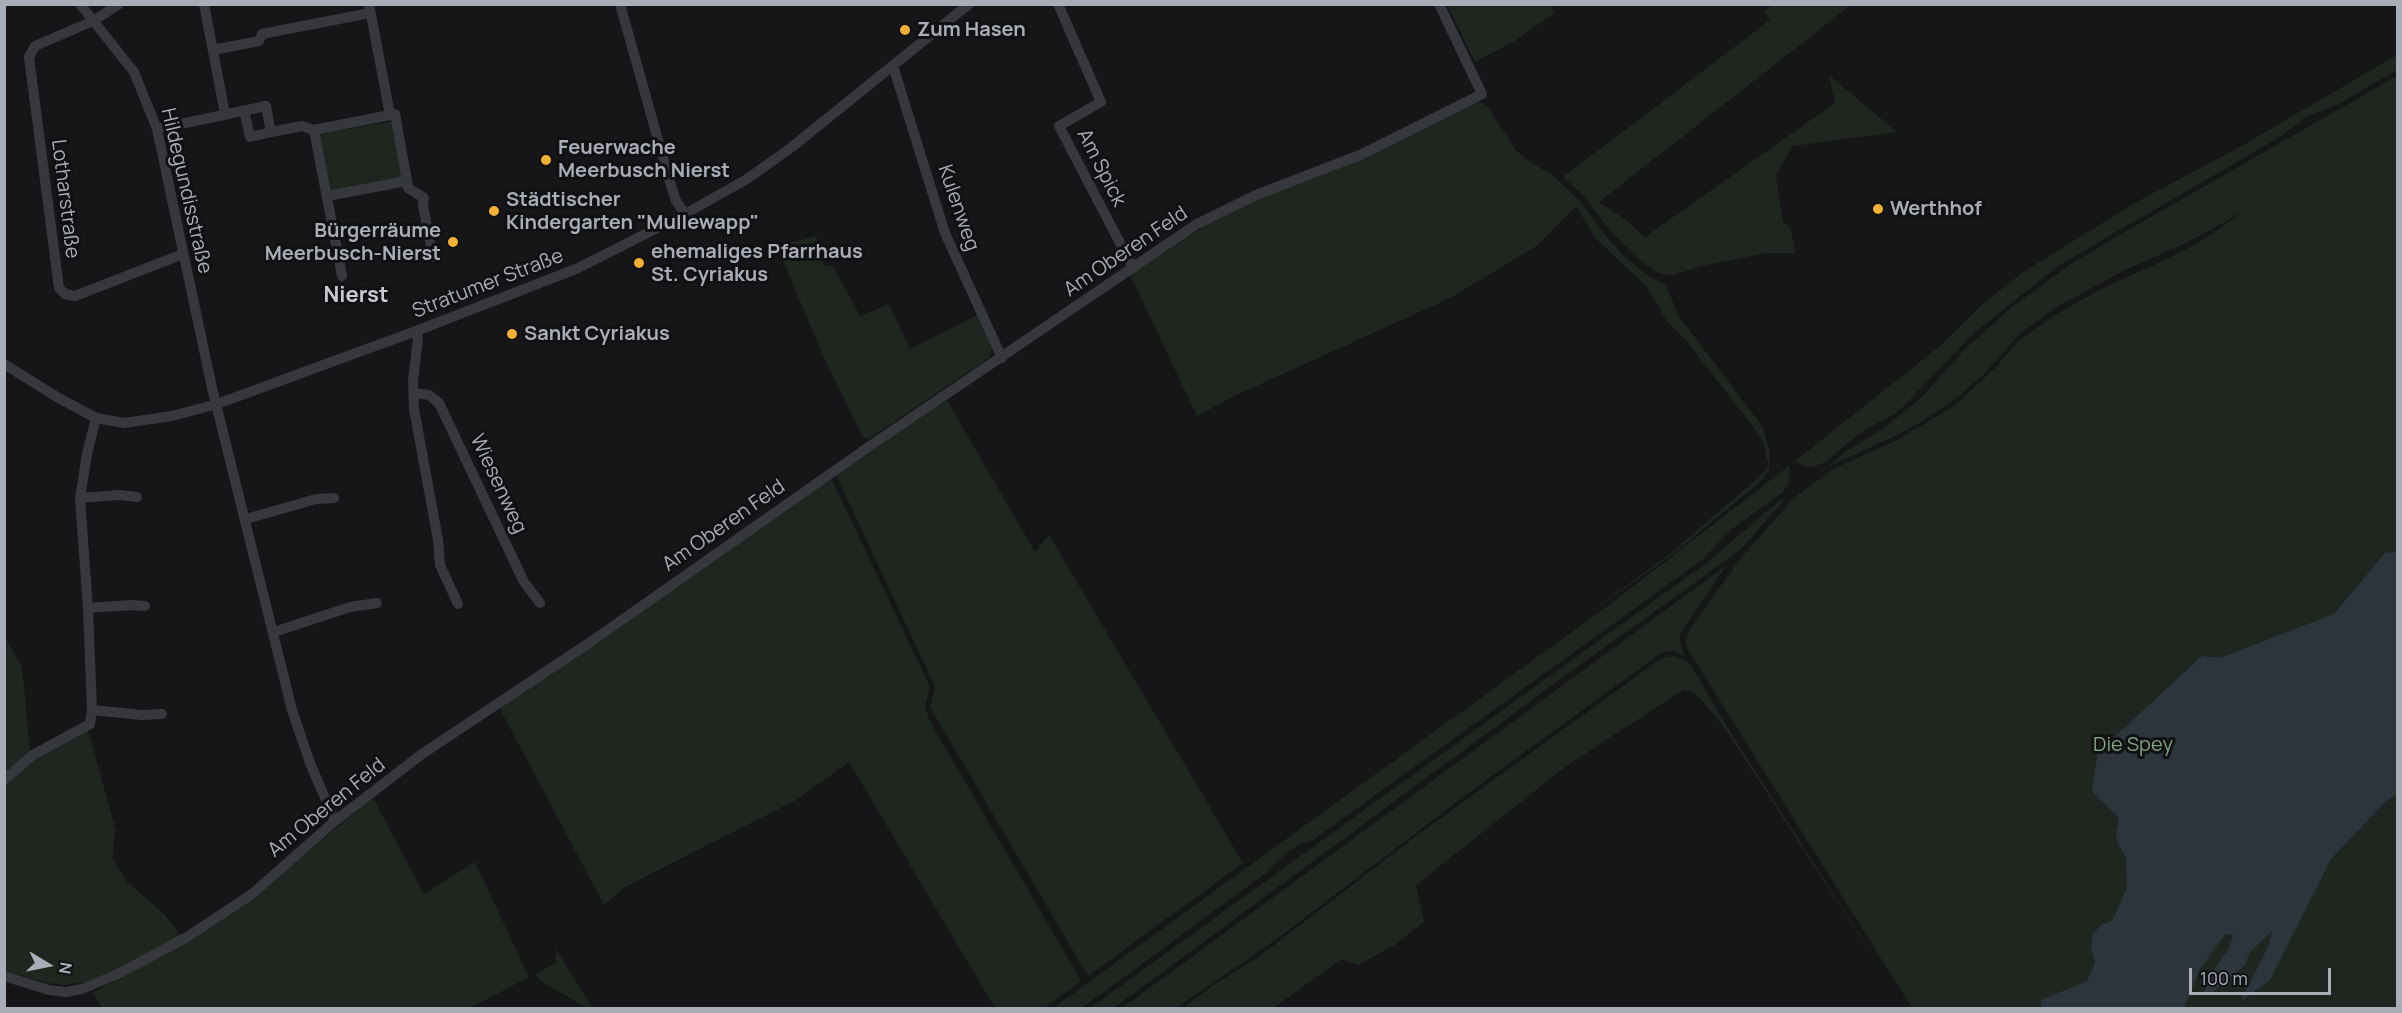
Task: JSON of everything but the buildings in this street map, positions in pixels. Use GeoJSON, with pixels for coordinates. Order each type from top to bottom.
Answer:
{"type":"FeatureCollection","features":[{"type":"Feature","properties":{"kind":"street","name":"Hildegundisstraße"},"geometry":{"type":"LineString","coordinates":[[80,4],[134,72],[157,129],[212,388],[292,710],[310,763],[335,821]]}},
{"type":"Feature","properties":{"kind":"street"},"geometry":{"type":"LineString","coordinates":[[93,21],[119,4]]}},
{"type":"Feature","properties":{"kind":"street"},"geometry":{"type":"LineString","coordinates":[[204,4],[225,114]]}},
{"type":"Feature","properties":{"kind":"street"},"geometry":{"type":"LineString","coordinates":[[620,4],[669,179],[676,201],[685,214]]}},
{"type":"Feature","properties":{"kind":"street","name":"Stratumer Straße"},"geometry":{"type":"LineString","coordinates":[[4,364],[96,418],[124,423],[172,416],[217,404],[416,331],[576,269],[685,214],[747,179],[792,147],[969,4]]}},
{"type":"Feature","properties":{"kind":"street","name":"Am Spick"},"geometry":{"type":"LineString","coordinates":[[1058,4],[1101,102],[1059,126],[1132,268]]}},
{"type":"Feature","properties":{"kind":"street","name":"Am Oberen Feld"},"geometry":{"type":"LineString","coordinates":[[4,976],[49,990],[66,992],[82,989],[120,974],[187,937],[252,894],[335,821],[422,754],[589,643],[738,537],[1132,268],[1222,210],[1360,155],[1482,94],[1439,4]]}},
{"type":"Feature","properties":{"kind":"street"},"geometry":{"type":"LineString","coordinates":[[213,50],[259,41],[262,34],[370,9],[390,115]]}},
{"type":"Feature","properties":{"kind":"street","name":"Lotharstraße"},"geometry":{"type":"LineString","coordinates":[[93,21],[35,46],[29,57],[59,288],[65,294],[75,296],[183,254]]}},
{"type":"Feature","properties":{"kind":"street","name":"Kulenweg"},"geometry":{"type":"LineString","coordinates":[[893,66],[945,233],[1002,358]]}},
{"type":"Feature","properties":{"kind":"street"},"geometry":{"type":"LineString","coordinates":[[157,129],[266,106],[271,132]]}},
{"type":"Feature","properties":{"kind":"street"},"geometry":{"type":"LineString","coordinates":[[244,110],[250,137],[302,126],[314,130],[394,114],[408,188],[424,198],[423,206],[433,257]]}},
{"type":"Feature","properties":{"kind":"street"},"geometry":{"type":"LineString","coordinates":[[314,130],[342,276]]}},
{"type":"Feature","properties":{"kind":"street"},"geometry":{"type":"LineString","coordinates":[[327,196],[407,181]]}},
{"type":"Feature","properties":{"kind":"street"},"geometry":{"type":"LineString","coordinates":[[416,331],[418,338],[414,409],[438,540],[440,565],[458,604]]}},
{"type":"Feature","properties":{"kind":"street","name":"Wiesenweg"},"geometry":{"type":"LineString","coordinates":[[414,393],[429,395],[439,403],[524,582],[540,603]]}},
{"type":"Feature","properties":{"kind":"street"},"geometry":{"type":"LineString","coordinates":[[4,780],[33,754],[90,724],[92,710],[88,608],[80,498],[96,418]]}},
{"type":"Feature","properties":{"kind":"street"},"geometry":{"type":"LineString","coordinates":[[80,498],[120,495],[137,497]]}},
{"type":"Feature","properties":{"kind":"street"},"geometry":{"type":"LineString","coordinates":[[246,519],[316,499],[334,498]]}},
{"type":"Feature","properties":{"kind":"street"},"geometry":{"type":"LineString","coordinates":[[274,632],[350,607],[377,603]]}},
{"type":"Feature","properties":{"kind":"street"},"geometry":{"type":"LineString","coordinates":[[88,608],[146,606]]}},
{"type":"Feature","properties":{"kind":"street"},"geometry":{"type":"LineString","coordinates":[[92,710],[142,715],[162,714]]}},
{"type":"Feature","properties":{"kind":"green space"},"geometry":{"type":"Polygon","coordinates":[[[1447,5],[1550,5],[1554,13],[1513,42],[1475,62],[1447,5]]]}},
{"type":"Feature","properties":{"kind":"green space"},"geometry":{"type":"Polygon","coordinates":[[[1772,5],[1851,5],[1599,202],[1622,217],[1645,237],[1835,103],[1829,75],[1897,132],[1793,146],[1776,175],[1783,222],[1790,227],[1796,253],[1767,253],[1701,266],[1671,276],[1656,272],[1613,234],[1584,196],[1563,177],[1770,20],[1764,11],[1772,5]]]}},
{"type":"Feature","properties":{"kind":"green space"},"geometry":{"type":"Polygon","coordinates":[[[2397,55],[2397,70],[2337,105],[2308,116],[2278,138],[2058,266],[1974,333],[1899,411],[1859,434],[1825,462],[1813,467],[1804,466],[1795,461],[1940,346],[1985,302],[2022,273],[2133,204],[2245,144],[2397,55]]]}},
{"type":"Feature","properties":{"kind":"green space","name":"Die Spey"},"geometry":{"type":"Polygon","coordinates":[[[2397,76],[2397,1008],[1912,1008],[1687,648],[1688,632],[1740,559],[1794,498],[1833,469],[1897,440],[1957,404],[1996,367],[2017,342],[2055,315],[2105,287],[2201,241],[2245,211],[2184,244],[2127,269],[2055,308],[2020,334],[1983,375],[1958,397],[1921,422],[1830,466],[1845,452],[1884,428],[1921,398],[1965,349],[2012,307],[2072,263],[2397,76]]]}},
{"type":"Feature","properties":{"kind":"green space"},"geometry":{"type":"Polygon","coordinates":[[[1474,102],[1487,106],[1516,150],[1552,175],[1580,201],[1623,255],[1647,275],[1666,285],[1678,315],[1762,426],[1770,453],[1769,469],[1762,480],[1673,554],[1567,629],[1671,553],[1758,478],[1767,468],[1768,463],[1764,445],[1756,430],[1683,337],[1667,321],[1646,286],[1596,239],[1576,206],[1538,245],[1450,298],[1232,397],[1197,416],[1130,275],[1223,214],[1474,102]]]}},
{"type":"Feature","properties":{"kind":"green space"},"geometry":{"type":"Polygon","coordinates":[[[392,121],[403,178],[330,191],[320,134],[392,121]]]}},
{"type":"Feature","properties":{"kind":"green space"},"geometry":{"type":"Polygon","coordinates":[[[816,236],[824,266],[833,266],[860,316],[889,304],[910,349],[977,315],[992,348],[990,357],[869,439],[863,437],[824,358],[777,246],[816,236]]]}},
{"type":"Feature","properties":{"kind":"green space"},"geometry":{"type":"Polygon","coordinates":[[[947,400],[1035,552],[1049,535],[1243,863],[1088,976],[930,707],[935,687],[837,477],[837,474],[947,400]]]}},
{"type":"Feature","properties":{"kind":"green space"},"geometry":{"type":"Polygon","coordinates":[[[1790,465],[1788,485],[1782,493],[1732,529],[1702,560],[1313,840],[1298,845],[1284,855],[1266,873],[1082,1008],[1053,1008],[1609,605],[1790,465]]]}},
{"type":"Feature","properties":{"kind":"green space"},"geometry":{"type":"Polygon","coordinates":[[[831,478],[928,682],[930,687],[925,706],[929,720],[1080,979],[1079,983],[1044,1008],[995,1008],[849,762],[796,800],[625,887],[604,905],[499,707],[831,478]]]}},
{"type":"Feature","properties":{"kind":"green space"},"geometry":{"type":"Polygon","coordinates":[[[1781,499],[1784,500],[1742,548],[1685,590],[1114,1008],[1090,1008],[1709,561],[1781,499]]]}},
{"type":"Feature","properties":{"kind":"green space"},"geometry":{"type":"Polygon","coordinates":[[[1727,565],[1681,632],[1679,640],[1685,657],[1672,651],[1663,652],[1657,656],[1467,794],[1281,936],[1176,1008],[1122,1008],[1727,565]]]}},
{"type":"Feature","properties":{"kind":"green space"},"geometry":{"type":"Polygon","coordinates":[[[4,636],[22,666],[30,752],[4,775],[4,636]]]}},
{"type":"Feature","properties":{"kind":"green space"},"geometry":{"type":"Polygon","coordinates":[[[1673,656],[1687,661],[1693,668],[1724,722],[1906,1008],[1726,730],[1703,701],[1692,692],[1683,690],[1565,767],[1416,885],[1424,922],[1393,946],[1358,965],[1341,959],[1274,1008],[1184,1008],[1213,985],[1257,958],[1416,836],[1662,658],[1673,656]]]}},
{"type":"Feature","properties":{"kind":"green space"},"geometry":{"type":"Polygon","coordinates":[[[88,730],[116,831],[113,859],[127,882],[164,914],[181,936],[118,971],[86,982],[63,985],[47,983],[5,971],[5,786],[35,757],[88,730]]]}},
{"type":"Feature","properties":{"kind":"green space"},"geometry":{"type":"Polygon","coordinates":[[[373,798],[424,894],[475,862],[529,977],[470,1008],[102,1008],[93,992],[123,977],[254,896],[373,798]]]}},
{"type":"Feature","properties":{"kind":"green space"},"geometry":{"type":"Polygon","coordinates":[[[556,949],[593,1008],[588,1008],[542,982],[535,974],[556,963],[556,949]]]}},
{"type":"Feature","properties":{"kind":"shaded area"},"geometry":{"type":"Polygon","coordinates":[[[2397,552],[2397,794],[2385,802],[2331,859],[2270,980],[2240,1002],[2269,945],[2272,931],[2250,952],[2245,965],[2209,995],[2203,994],[2217,965],[2229,948],[2233,935],[2225,934],[2200,969],[2184,1008],[2041,1008],[2041,1000],[2087,981],[2095,963],[2091,947],[2093,933],[2102,924],[2112,921],[2127,888],[2126,858],[2118,844],[2116,832],[2119,818],[2092,792],[2098,752],[2202,656],[2220,658],[2334,614],[2385,553],[2397,552]]]}},
{"type":"Feature","properties":{"kind":"place","name":"Zum Hasen"},"geometry":{"type":"Point","coordinates":[905,30]}},
{"type":"Feature","properties":{"kind":"place","name":"Feuerwache Meerbusch Nierst"},"geometry":{"type":"Point","coordinates":[546,160]}},
{"type":"Feature","properties":{"kind":"place","name":"Werthhof"},"geometry":{"type":"Point","coordinates":[1878,209]}},
{"type":"Feature","properties":{"kind":"place","name":"Städtischer Kindergarten \"Mullewapp\""},"geometry":{"type":"Point","coordinates":[494,211]}},
{"type":"Feature","properties":{"kind":"place","name":"Bürgerräume Meerbusch-Nierst"},"geometry":{"type":"Point","coordinates":[453,242]}},
{"type":"Feature","properties":{"kind":"place","name":"ehemaliges Pfarrhaus St. Cyriakus"},"geometry":{"type":"Point","coordinates":[639,263]}},
{"type":"Feature","properties":{"kind":"place","name":"Sankt Cyriakus"},"geometry":{"type":"Point","coordinates":[512,334]}},
{"type":"Feature","properties":{"kind":"district","name":"Nierst"},"geometry":{"type":"Point","coordinates":[356,296]}}]}
